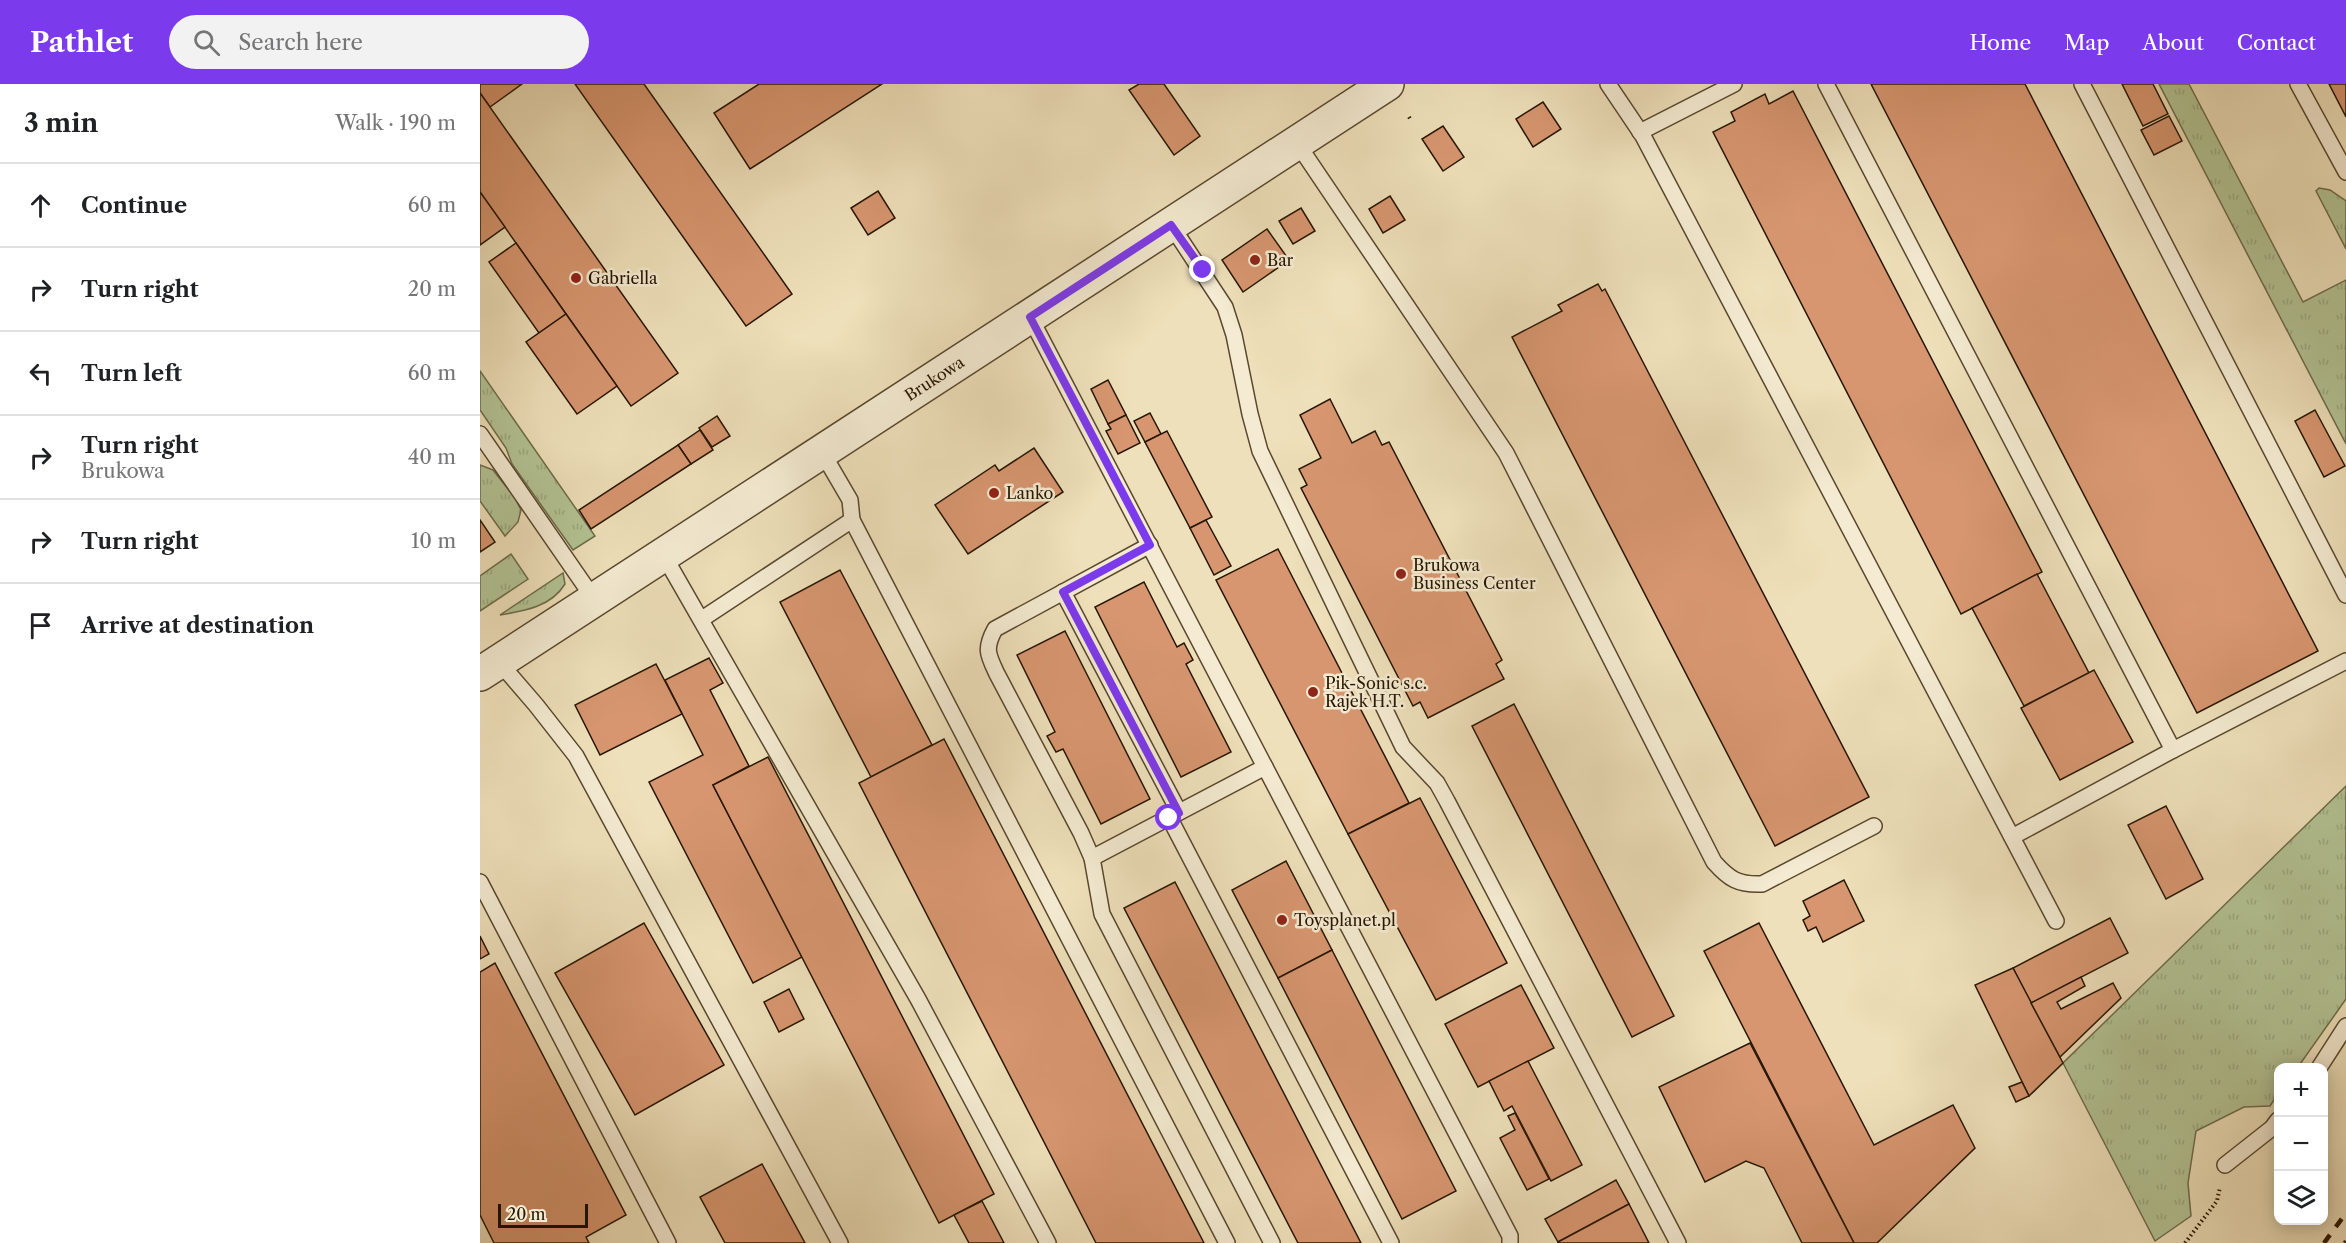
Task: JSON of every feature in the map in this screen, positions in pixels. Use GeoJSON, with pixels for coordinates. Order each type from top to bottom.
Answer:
{"type":"FeatureCollection","features":[{"type":"Feature","properties":{"kind":"street","name":"Brukowa"},"geometry":{"type":"LineString","coordinates":[[490,668],[1387,84]]}},
{"type":"Feature","properties":{"kind":"lane"},"geometry":{"type":"LineString","coordinates":[[1608,84],[1640,132],[2056,921]]}},
{"type":"Feature","properties":{"kind":"lane"},"geometry":{"type":"LineString","coordinates":[[1640,132],[1734,84]]}},
{"type":"Feature","properties":{"kind":"lane"},"geometry":{"type":"LineString","coordinates":[[1827,84],[2173,750]]}},
{"type":"Feature","properties":{"kind":"lane"},"geometry":{"type":"LineString","coordinates":[[2082,84],[2346,595]]}},
{"type":"Feature","properties":{"kind":"lane"},"geometry":{"type":"LineString","coordinates":[[2298,84],[2346,172]]}},
{"type":"Feature","properties":{"kind":"lane"},"geometry":{"type":"LineString","coordinates":[[1297,143],[1506,453],[1713,862],[1726,876],[1746,885],[1762,884],[1874,826]]}},
{"type":"Feature","properties":{"kind":"lane"},"geometry":{"type":"LineString","coordinates":[[1171,225],[1226,307],[1260,451],[1403,747],[1437,783],[1447,801],[1678,1243]]}},
{"type":"Feature","properties":{"kind":"lane"},"geometry":{"type":"LineString","coordinates":[[1030,317],[1510,1236],[1510,1243]]}},
{"type":"Feature","properties":{"kind":"lane"},"geometry":{"type":"LineString","coordinates":[[480,434],[594,599]]}},
{"type":"Feature","properties":{"kind":"lane"},"geometry":{"type":"LineString","coordinates":[[822,452],[850,500],[852,520],[1227,1243]]}},
{"type":"Feature","properties":{"kind":"lane"},"geometry":{"type":"LineString","coordinates":[[702,619],[852,520]]}},
{"type":"Feature","properties":{"kind":"lane"},"geometry":{"type":"LineString","coordinates":[[1150,545],[995,629],[987,642],[988,654],[1092,858],[1102,914],[1272,1243]]}},
{"type":"Feature","properties":{"kind":"lane"},"geometry":{"type":"LineString","coordinates":[[663,554],[918,999],[1048,1243]]}},
{"type":"Feature","properties":{"kind":"lane"},"geometry":{"type":"LineString","coordinates":[[1063,592],[1391,1243]]}},
{"type":"Feature","properties":{"kind":"lane"},"geometry":{"type":"LineString","coordinates":[[2012,837],[2173,750],[2346,661]]}},
{"type":"Feature","properties":{"kind":"lane"},"geometry":{"type":"LineString","coordinates":[[490,668],[536,705],[576,756],[840,1243]]}},
{"type":"Feature","properties":{"kind":"lane"},"geometry":{"type":"LineString","coordinates":[[1092,858],[1265,767]]}},
{"type":"Feature","properties":{"kind":"lane"},"geometry":{"type":"LineString","coordinates":[[480,882],[668,1243]]}},
{"type":"Feature","properties":{"kind":"lane"},"geometry":{"type":"LineString","coordinates":[[2322,1063],[2346,1026]]}},
{"type":"Feature","properties":{"kind":"lane"},"geometry":{"type":"LineString","coordinates":[[2224,1165],[2274,1125]]}},
{"type":"Feature","properties":{"kind":"path"},"geometry":{"type":"LineString","coordinates":[[2185,1243],[2217,1201],[2224,1165]]}},
{"type":"Feature","properties":{"kind":"green space"},"geometry":{"type":"Polygon","coordinates":[[[2159,84],[2189,84],[2303,302],[2346,280],[2346,444],[2159,84]]]}},
{"type":"Feature","properties":{"kind":"green space"},"geometry":{"type":"Polygon","coordinates":[[[2319,188],[2330,190],[2346,201],[2346,249],[2316,191],[2319,188]]]}},
{"type":"Feature","properties":{"kind":"green space"},"geometry":{"type":"Polygon","coordinates":[[[480,371],[595,536],[573,550],[512,464],[506,448],[480,410],[480,371]]]}},
{"type":"Feature","properties":{"kind":"green space"},"geometry":{"type":"Polygon","coordinates":[[[480,465],[493,470],[515,498],[521,510],[518,522],[505,536],[480,501],[480,465]]]}},
{"type":"Feature","properties":{"kind":"green space"},"geometry":{"type":"Polygon","coordinates":[[[511,554],[528,579],[480,611],[480,576],[511,554]]]}},
{"type":"Feature","properties":{"kind":"green space"},"geometry":{"type":"Polygon","coordinates":[[[563,573],[565,584],[545,603],[500,615],[563,573]]]}},
{"type":"Feature","properties":{"kind":"green space"},"geometry":{"type":"Polygon","coordinates":[[[2346,786],[2346,999],[2301,1063],[2274,1063],[2274,1100],[2270,1106],[2244,1107],[2196,1131],[2188,1183],[2191,1216],[2155,1241],[2063,1063],[2346,786]]]}},
{"type":"Feature","properties":{"kind":"building"},"geometry":{"type":"Polygon","coordinates":[[[480,84],[522,84],[490,107],[480,93],[480,84]]]}},
{"type":"Feature","properties":{"kind":"building"},"geometry":{"type":"Polygon","coordinates":[[[575,84],[644,84],[792,294],[746,326],[575,84]]]}},
{"type":"Feature","properties":{"kind":"building"},"geometry":{"type":"Polygon","coordinates":[[[759,84],[882,84],[750,169],[714,113],[759,84]]]}},
{"type":"Feature","properties":{"kind":"building"},"geometry":{"type":"Polygon","coordinates":[[[1139,84],[1164,84],[1200,136],[1174,155],[1129,90],[1139,84]]]}},
{"type":"Feature","properties":{"kind":"building"},"geometry":{"type":"Polygon","coordinates":[[[1871,84],[2025,84],[2318,651],[2197,713],[1871,84]]]}},
{"type":"Feature","properties":{"kind":"building"},"geometry":{"type":"Polygon","coordinates":[[[2122,84],[2153,84],[2168,114],[2143,126],[2122,84]]]}},
{"type":"Feature","properties":{"kind":"building"},"geometry":{"type":"Polygon","coordinates":[[[2329,84],[2346,84],[2346,117],[2329,84]]]}},
{"type":"Feature","properties":{"kind":"building"},"geometry":{"type":"Polygon","coordinates":[[[1793,91],[2042,572],[1961,614],[1713,132],[1735,121],[1731,112],[1765,94],[1769,104],[1793,91]]]}},
{"type":"Feature","properties":{"kind":"building","name":"Gabriella"},"geometry":{"type":"Polygon","coordinates":[[[480,93],[678,373],[631,406],[480,192],[480,93]]]}},
{"type":"Feature","properties":{"kind":"building"},"geometry":{"type":"Polygon","coordinates":[[[1543,102],[1561,129],[1533,147],[1516,119],[1543,102]]]}},
{"type":"Feature","properties":{"kind":"building"},"geometry":{"type":"Polygon","coordinates":[[[2169,116],[2182,141],[2154,155],[2141,130],[2169,116]]]}},
{"type":"Feature","properties":{"kind":"building"},"geometry":{"type":"Polygon","coordinates":[[[1443,126],[1464,157],[1443,171],[1422,139],[1443,126]]]}},
{"type":"Feature","properties":{"kind":"building"},"geometry":{"type":"Polygon","coordinates":[[[878,191],[895,218],[868,235],[851,208],[878,191]]]}},
{"type":"Feature","properties":{"kind":"building"},"geometry":{"type":"Polygon","coordinates":[[[480,192],[505,227],[480,245],[480,192]]]}},
{"type":"Feature","properties":{"kind":"building"},"geometry":{"type":"Polygon","coordinates":[[[1390,196],[1405,220],[1383,233],[1369,209],[1390,196]]]}},
{"type":"Feature","properties":{"kind":"building"},"geometry":{"type":"Polygon","coordinates":[[[1301,208],[1315,231],[1293,244],[1279,221],[1301,208]]]}},
{"type":"Feature","properties":{"kind":"building","name":"Bar"},"geometry":{"type":"Polygon","coordinates":[[[1267,229],[1289,260],[1243,292],[1222,260],[1267,229]]]}},
{"type":"Feature","properties":{"kind":"building"},"geometry":{"type":"Polygon","coordinates":[[[516,243],[566,314],[539,333],[489,262],[516,243]]]}},
{"type":"Feature","properties":{"kind":"building"},"geometry":{"type":"Polygon","coordinates":[[[1598,284],[1602,291],[1605,289],[1869,797],[1775,846],[1512,337],[1562,311],[1558,305],[1598,284]]]}},
{"type":"Feature","properties":{"kind":"building"},"geometry":{"type":"Polygon","coordinates":[[[566,314],[617,386],[577,414],[526,342],[566,314]]]}},
{"type":"Feature","properties":{"kind":"building"},"geometry":{"type":"Polygon","coordinates":[[[1108,380],[1126,415],[1108,424],[1091,389],[1108,380]]]}},
{"type":"Feature","properties":{"kind":"building","name":"Brukowa Business Center"},"geometry":{"type":"Polygon","coordinates":[[[1330,399],[1352,443],[1375,431],[1382,445],[1389,442],[1502,660],[1496,664],[1504,679],[1428,718],[1420,702],[1413,706],[1301,488],[1307,485],[1299,469],[1321,458],[1300,415],[1330,399]]]}},
{"type":"Feature","properties":{"kind":"building"},"geometry":{"type":"Polygon","coordinates":[[[2315,410],[2345,466],[2324,477],[2295,421],[2315,410]]]}},
{"type":"Feature","properties":{"kind":"building"},"geometry":{"type":"Polygon","coordinates":[[[1150,413],[1161,434],[1145,442],[1134,421],[1150,413]]]}},
{"type":"Feature","properties":{"kind":"building"},"geometry":{"type":"Polygon","coordinates":[[[1126,415],[1140,443],[1118,454],[1106,431],[1111,429],[1108,424],[1126,415]]]}},
{"type":"Feature","properties":{"kind":"building"},"geometry":{"type":"Polygon","coordinates":[[[717,416],[730,436],[712,447],[699,428],[717,416]]]}},
{"type":"Feature","properties":{"kind":"building"},"geometry":{"type":"Polygon","coordinates":[[[700,430],[713,450],[691,464],[678,445],[700,430]]]}},
{"type":"Feature","properties":{"kind":"building"},"geometry":{"type":"Polygon","coordinates":[[[1167,431],[1212,517],[1190,528],[1145,442],[1167,431]]]}},
{"type":"Feature","properties":{"kind":"building"},"geometry":{"type":"Polygon","coordinates":[[[678,445],[691,464],[591,529],[579,510],[678,445]]]}},
{"type":"Feature","properties":{"kind":"building"},"geometry":{"type":"Polygon","coordinates":[[[1034,448],[1063,492],[968,554],[935,505],[995,465],[999,471],[1034,448]]]}},
{"type":"Feature","properties":{"kind":"building"},"geometry":{"type":"Polygon","coordinates":[[[480,520],[495,542],[480,552],[480,520]]]}},
{"type":"Feature","properties":{"kind":"building"},"geometry":{"type":"Polygon","coordinates":[[[1206,520],[1231,566],[1214,575],[1190,528],[1206,520]]]}},
{"type":"Feature","properties":{"kind":"building","name":"Pik-Sonic s.c. Rajek H.T."},"geometry":{"type":"Polygon","coordinates":[[[1278,549],[1409,803],[1348,834],[1216,580],[1278,549]]]}},
{"type":"Feature","properties":{"kind":"building"},"geometry":{"type":"Polygon","coordinates":[[[840,570],[932,745],[871,777],[780,602],[840,570]]]}},
{"type":"Feature","properties":{"kind":"building"},"geometry":{"type":"Polygon","coordinates":[[[2037,574],[2089,673],[2024,706],[1972,608],[2037,574]]]}},
{"type":"Feature","properties":{"kind":"building"},"geometry":{"type":"Polygon","coordinates":[[[1144,582],[1177,647],[1184,643],[1193,660],[1186,664],[1231,752],[1181,777],[1095,607],[1144,582]]]}},
{"type":"Feature","properties":{"kind":"building"},"geometry":{"type":"Polygon","coordinates":[[[1065,631],[1150,799],[1101,824],[1063,749],[1056,752],[1047,736],[1055,732],[1017,655],[1065,631]]]}},
{"type":"Feature","properties":{"kind":"building"},"geometry":{"type":"Polygon","coordinates":[[[709,658],[723,683],[710,690],[749,766],[713,785],[802,957],[753,983],[649,782],[703,755],[665,680],[709,658]]]}},
{"type":"Feature","properties":{"kind":"building"},"geometry":{"type":"Polygon","coordinates":[[[656,664],[682,714],[600,755],[575,705],[656,664]]]}},
{"type":"Feature","properties":{"kind":"building"},"geometry":{"type":"Polygon","coordinates":[[[2094,670],[2133,742],[2060,780],[2021,708],[2094,670]]]}},
{"type":"Feature","properties":{"kind":"building"},"geometry":{"type":"Polygon","coordinates":[[[1514,704],[1674,1016],[1632,1037],[1472,726],[1514,704]]]}},
{"type":"Feature","properties":{"kind":"building"},"geometry":{"type":"Polygon","coordinates":[[[944,739],[1204,1243],[1096,1243],[859,783],[944,739]]]}},
{"type":"Feature","properties":{"kind":"building"},"geometry":{"type":"Polygon","coordinates":[[[768,757],[994,1194],[939,1223],[713,785],[768,757]]]}},
{"type":"Feature","properties":{"kind":"building"},"geometry":{"type":"Polygon","coordinates":[[[1420,798],[1507,963],[1436,1000],[1348,834],[1420,798]]]}},
{"type":"Feature","properties":{"kind":"building"},"geometry":{"type":"Polygon","coordinates":[[[2166,806],[2203,879],[2166,899],[2128,825],[2166,806]]]}},
{"type":"Feature","properties":{"kind":"building","name":"Toysplanet.pl"},"geometry":{"type":"Polygon","coordinates":[[[1286,861],[1332,950],[1278,978],[1232,890],[1286,861]]]}},
{"type":"Feature","properties":{"kind":"building"},"geometry":{"type":"Polygon","coordinates":[[[1844,880],[1864,921],[1823,942],[1816,927],[1808,931],[1803,920],[1810,916],[1803,901],[1844,880]]]}},
{"type":"Feature","properties":{"kind":"building"},"geometry":{"type":"Polygon","coordinates":[[[1175,882],[1361,1243],[1298,1243],[1124,908],[1175,882]]]}},
{"type":"Feature","properties":{"kind":"building"},"geometry":{"type":"Polygon","coordinates":[[[2110,918],[2128,953],[2031,1003],[2013,968],[2110,918]]]}},
{"type":"Feature","properties":{"kind":"building"},"geometry":{"type":"Polygon","coordinates":[[[644,923],[724,1065],[635,1115],[555,973],[644,923]]]}},
{"type":"Feature","properties":{"kind":"building"},"geometry":{"type":"Polygon","coordinates":[[[1759,923],[1874,1145],[1953,1105],[1975,1148],[1877,1243],[1854,1243],[1704,951],[1759,923]]]}},
{"type":"Feature","properties":{"kind":"building"},"geometry":{"type":"Polygon","coordinates":[[[480,936],[489,954],[480,959],[480,936]]]}},
{"type":"Feature","properties":{"kind":"building"},"geometry":{"type":"Polygon","coordinates":[[[1332,950],[1456,1191],[1402,1219],[1278,978],[1332,950]]]}},
{"type":"Feature","properties":{"kind":"building"},"geometry":{"type":"Polygon","coordinates":[[[495,963],[626,1215],[586,1237],[589,1243],[494,1243],[480,1215],[480,972],[495,963]]]}},
{"type":"Feature","properties":{"kind":"building"},"geometry":{"type":"Polygon","coordinates":[[[2013,968],[2063,1063],[2029,1096],[1975,985],[2013,968]]]}},
{"type":"Feature","properties":{"kind":"building"},"geometry":{"type":"Polygon","coordinates":[[[2081,977],[2085,986],[2057,1002],[2061,1009],[2113,983],[2121,998],[2060,1057],[2031,1003],[2081,977]]]}},
{"type":"Feature","properties":{"kind":"building"},"geometry":{"type":"Polygon","coordinates":[[[1521,985],[1554,1048],[1478,1087],[1445,1024],[1521,985]]]}},
{"type":"Feature","properties":{"kind":"building"},"geometry":{"type":"Polygon","coordinates":[[[789,989],[804,1019],[779,1032],[764,1002],[789,989]]]}},
{"type":"Feature","properties":{"kind":"building"},"geometry":{"type":"Polygon","coordinates":[[[1750,1043],[1854,1243],[1802,1243],[1764,1168],[1746,1161],[1705,1182],[1659,1087],[1750,1043]]]}},
{"type":"Feature","properties":{"kind":"building"},"geometry":{"type":"Polygon","coordinates":[[[1528,1061],[1582,1165],[1551,1181],[1512,1106],[1504,1111],[1489,1081],[1528,1061]]]}},
{"type":"Feature","properties":{"kind":"building"},"geometry":{"type":"Polygon","coordinates":[[[2022,1082],[2029,1096],[2016,1102],[2009,1087],[2022,1082]]]}},
{"type":"Feature","properties":{"kind":"building"},"geometry":{"type":"Polygon","coordinates":[[[1515,1113],[1549,1179],[1527,1190],[1500,1138],[1515,1130],[1508,1116],[1515,1113]]]}},
{"type":"Feature","properties":{"kind":"building"},"geometry":{"type":"Polygon","coordinates":[[[762,1164],[805,1243],[725,1243],[700,1197],[762,1164]]]}},
{"type":"Feature","properties":{"kind":"building"},"geometry":{"type":"Polygon","coordinates":[[[1616,1180],[1629,1204],[1558,1242],[1545,1219],[1616,1180]]]}},
{"type":"Feature","properties":{"kind":"building"},"geometry":{"type":"Polygon","coordinates":[[[982,1201],[1004,1243],[969,1243],[954,1215],[982,1201]]]}},
{"type":"Feature","properties":{"kind":"building"},"geometry":{"type":"Polygon","coordinates":[[[1629,1204],[1649,1243],[1558,1243],[1558,1242],[1629,1204]]]}},
{"type":"Feature","properties":{"kind":"railway"},"geometry":{"type":"LineString","coordinates":[[2324,1243],[2346,1213]]}},
{"type":"Feature","properties":{"kind":"place","name":"Bar"},"geometry":{"type":"Point","coordinates":[1255,260]}},
{"type":"Feature","properties":{"kind":"place","name":"Gabriella"},"geometry":{"type":"Point","coordinates":[576,278]}},
{"type":"Feature","properties":{"kind":"place","name":"Lanko"},"geometry":{"type":"Point","coordinates":[994,493]}},
{"type":"Feature","properties":{"kind":"place","name":"Brukowa Business Center"},"geometry":{"type":"Point","coordinates":[1401,574]}},
{"type":"Feature","properties":{"kind":"place","name":"Pik-Sonic s.c. Rajek H.T."},"geometry":{"type":"Point","coordinates":[1313,692]}},
{"type":"Feature","properties":{"kind":"place","name":"Toysplanet.pl"},"geometry":{"type":"Point","coordinates":[1282,920]}},
{"type":"Feature","properties":{"kind":"route"},"geometry":{"type":"LineString","coordinates":[[1169,818],[1179,813],[1063,592],[1150,545],[1030,317],[1171,225],[1203,270]]}}]}
